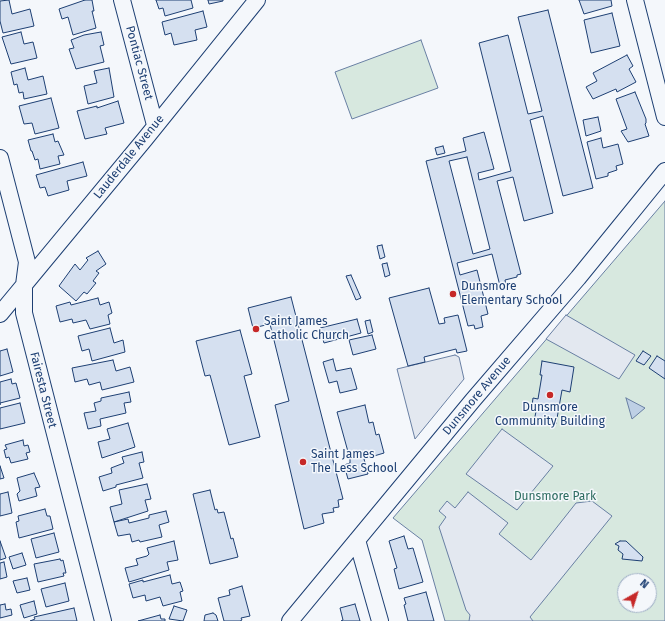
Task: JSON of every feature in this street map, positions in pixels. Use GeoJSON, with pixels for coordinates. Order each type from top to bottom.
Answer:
{"type":"FeatureCollection","features":[{"type":"Feature","properties":{"kind":"street","name":"Pontiac Street"},"geometry":{"type":"LineString","coordinates":[[122,0],[155,125]]}},
{"type":"Feature","properties":{"kind":"street","name":"Lauderdale Avenue"},"geometry":{"type":"LineString","coordinates":[[0,314],[257,0]]}},
{"type":"Feature","properties":{"kind":"street"},"geometry":{"type":"LineString","coordinates":[[635,0],[665,117]]}},
{"type":"Feature","properties":{"kind":"street","name":"Fairesta Street"},"geometry":{"type":"LineString","coordinates":[[0,158],[27,262],[24,285],[24,313],[103,621]]}},
{"type":"Feature","properties":{"kind":"street","name":"Dunsmore Avenue"},"geometry":{"type":"LineString","coordinates":[[290,621],[665,171]]}},
{"type":"Feature","properties":{"kind":"street"},"geometry":{"type":"LineString","coordinates":[[357,540],[380,621]]}},
{"type":"Feature","properties":{"kind":"green space"},"geometry":{"type":"Polygon","coordinates":[[[421,40],[438,88],[352,119],[335,72],[421,40]]]}},
{"type":"Feature","properties":{"kind":"green space","name":"Dunsmore Park"},"geometry":{"type":"Polygon","coordinates":[[[665,201],[665,621],[445,621],[422,540],[393,518],[665,201]]]}},
{"type":"Feature","properties":{"kind":"shaded area"},"geometry":{"type":"Polygon","coordinates":[[[566,315],[635,355],[619,379],[546,339],[566,315]]]}},
{"type":"Feature","properties":{"kind":"shaded area"},"geometry":{"type":"Polygon","coordinates":[[[455,355],[459,357],[464,379],[415,439],[397,369],[455,355]]]}},
{"type":"Feature","properties":{"kind":"shaded area"},"geometry":{"type":"Polygon","coordinates":[[[502,429],[553,466],[517,510],[466,474],[502,429]]]}},
{"type":"Feature","properties":{"kind":"shaded area"},"geometry":{"type":"Polygon","coordinates":[[[468,492],[508,523],[499,534],[531,560],[576,503],[592,501],[612,516],[530,617],[533,621],[469,621],[470,615],[466,610],[439,527],[446,517],[439,511],[447,501],[455,508],[468,492]]]}},
{"type":"Feature","properties":{"kind":"water"},"geometry":{"type":"Polygon","coordinates":[[[626,398],[645,408],[632,419],[626,398]]]}},
{"type":"Feature","properties":{"kind":"building"},"geometry":{"type":"Polygon","coordinates":[[[9,0],[12,14],[30,9],[34,26],[3,33],[0,21],[0,1],[9,0]]]}},
{"type":"Feature","properties":{"kind":"building"},"geometry":{"type":"Polygon","coordinates":[[[85,0],[92,0],[94,11],[92,11],[96,28],[73,35],[68,17],[62,19],[59,9],[85,0]]]}},
{"type":"Feature","properties":{"kind":"building"},"geometry":{"type":"Polygon","coordinates":[[[156,0],[191,0],[193,8],[165,16],[163,8],[159,9],[156,0]]]}},
{"type":"Feature","properties":{"kind":"building"},"geometry":{"type":"Polygon","coordinates":[[[208,0],[223,0],[223,1],[209,4],[208,0]]]}},
{"type":"Feature","properties":{"kind":"building"},"geometry":{"type":"Polygon","coordinates":[[[579,0],[611,0],[612,6],[584,14],[579,0]]]}},
{"type":"Feature","properties":{"kind":"building"},"geometry":{"type":"Polygon","coordinates":[[[548,10],[593,188],[563,196],[543,116],[530,120],[553,213],[524,221],[513,177],[497,181],[521,274],[517,275],[517,277],[505,280],[506,285],[500,286],[492,254],[457,263],[460,275],[477,270],[488,314],[481,316],[483,327],[475,329],[474,325],[468,326],[426,161],[466,151],[463,138],[484,132],[494,169],[478,173],[479,180],[511,171],[479,43],[508,35],[528,114],[542,111],[518,17],[548,10]],[[467,157],[449,161],[473,254],[490,249],[467,157]]]}},
{"type":"Feature","properties":{"kind":"building"},"geometry":{"type":"Polygon","coordinates":[[[203,11],[207,27],[195,30],[197,40],[174,45],[171,33],[165,35],[162,22],[203,11]]]}},
{"type":"Feature","properties":{"kind":"building"},"geometry":{"type":"Polygon","coordinates":[[[612,13],[620,46],[591,53],[584,20],[612,13]]]}},
{"type":"Feature","properties":{"kind":"building"},"geometry":{"type":"Polygon","coordinates":[[[21,32],[24,44],[33,42],[37,58],[11,64],[2,37],[21,32]]]}},
{"type":"Feature","properties":{"kind":"building"},"geometry":{"type":"Polygon","coordinates":[[[101,32],[104,45],[100,46],[104,62],[76,69],[69,49],[74,48],[71,40],[84,35],[101,32]]]}},
{"type":"Feature","properties":{"kind":"building"},"geometry":{"type":"Polygon","coordinates":[[[627,55],[633,66],[629,69],[636,82],[617,92],[616,89],[593,99],[586,87],[597,81],[593,73],[627,55]]]}},
{"type":"Feature","properties":{"kind":"building"},"geometry":{"type":"Polygon","coordinates":[[[25,68],[28,80],[43,76],[47,94],[24,99],[23,92],[19,93],[17,84],[14,85],[11,72],[25,68]]]}},
{"type":"Feature","properties":{"kind":"building"},"geometry":{"type":"Polygon","coordinates":[[[109,68],[114,97],[88,104],[84,86],[97,83],[94,71],[109,68]]]}},
{"type":"Feature","properties":{"kind":"building"},"geometry":{"type":"Polygon","coordinates":[[[635,92],[646,119],[645,124],[649,136],[628,142],[621,131],[627,129],[616,99],[635,92]]]}},
{"type":"Feature","properties":{"kind":"building"},"geometry":{"type":"Polygon","coordinates":[[[51,98],[59,128],[35,134],[32,123],[24,124],[19,106],[51,98]]]}},
{"type":"Feature","properties":{"kind":"building"},"geometry":{"type":"Polygon","coordinates":[[[118,101],[124,123],[105,128],[107,134],[85,139],[77,111],[97,106],[97,108],[118,101]]]}},
{"type":"Feature","properties":{"kind":"building"},"geometry":{"type":"Polygon","coordinates":[[[598,117],[601,131],[586,136],[583,120],[598,117]]]}},
{"type":"Feature","properties":{"kind":"building"},"geometry":{"type":"Polygon","coordinates":[[[53,134],[55,142],[58,141],[64,155],[58,156],[60,164],[40,169],[38,159],[35,160],[28,140],[53,134]]]}},
{"type":"Feature","properties":{"kind":"building"},"geometry":{"type":"Polygon","coordinates":[[[601,138],[603,148],[618,144],[623,164],[616,166],[617,170],[608,173],[608,176],[596,179],[587,142],[601,138]]]}},
{"type":"Feature","properties":{"kind":"building"},"geometry":{"type":"Polygon","coordinates":[[[443,146],[445,153],[437,155],[435,148],[443,146]]]}},
{"type":"Feature","properties":{"kind":"building"},"geometry":{"type":"Polygon","coordinates":[[[83,162],[87,176],[67,181],[69,190],[48,196],[45,187],[40,188],[36,175],[83,162]]]}},
{"type":"Feature","properties":{"kind":"building"},"geometry":{"type":"Polygon","coordinates":[[[382,245],[385,257],[380,259],[377,246],[382,245]]]}},
{"type":"Feature","properties":{"kind":"building"},"geometry":{"type":"Polygon","coordinates":[[[98,251],[106,264],[96,271],[99,273],[93,281],[96,283],[87,294],[84,292],[76,301],[59,286],[75,264],[80,270],[88,260],[86,258],[98,251]]]}},
{"type":"Feature","properties":{"kind":"building"},"geometry":{"type":"Polygon","coordinates":[[[387,263],[390,275],[385,277],[382,264],[387,263]]]}},
{"type":"Feature","properties":{"kind":"building"},"geometry":{"type":"Polygon","coordinates":[[[351,275],[361,298],[356,300],[346,276],[351,275]]]}},
{"type":"Feature","properties":{"kind":"building"},"geometry":{"type":"Polygon","coordinates":[[[429,288],[439,324],[445,323],[444,318],[458,315],[467,351],[457,353],[456,349],[424,357],[425,362],[408,366],[389,298],[429,288]]]}},
{"type":"Feature","properties":{"kind":"building"},"geometry":{"type":"Polygon","coordinates":[[[291,297],[343,499],[338,500],[339,507],[333,508],[334,512],[322,514],[324,523],[304,529],[275,405],[289,401],[270,324],[253,328],[248,308],[291,297]]]}},
{"type":"Feature","properties":{"kind":"building"},"geometry":{"type":"Polygon","coordinates":[[[98,298],[100,305],[109,302],[112,313],[108,315],[110,324],[90,329],[86,320],[73,323],[72,319],[60,322],[56,306],[70,302],[71,305],[98,298]]]}},
{"type":"Feature","properties":{"kind":"building"},"geometry":{"type":"Polygon","coordinates":[[[357,319],[361,333],[324,343],[320,328],[357,319]]]}},
{"type":"Feature","properties":{"kind":"building"},"geometry":{"type":"Polygon","coordinates":[[[370,320],[373,332],[368,334],[365,321],[370,320]]]}},
{"type":"Feature","properties":{"kind":"building"},"geometry":{"type":"Polygon","coordinates":[[[110,328],[114,343],[123,340],[125,352],[92,361],[89,349],[82,351],[78,336],[110,328]]]}},
{"type":"Feature","properties":{"kind":"building"},"geometry":{"type":"Polygon","coordinates":[[[240,330],[252,374],[244,376],[260,437],[229,445],[210,375],[205,376],[196,341],[240,330]]]}},
{"type":"Feature","properties":{"kind":"building"},"geometry":{"type":"Polygon","coordinates":[[[372,335],[376,349],[353,355],[349,340],[372,335]]]}},
{"type":"Feature","properties":{"kind":"building"},"geometry":{"type":"Polygon","coordinates":[[[7,349],[13,372],[0,376],[0,351],[7,349]]]}},
{"type":"Feature","properties":{"kind":"building"},"geometry":{"type":"Polygon","coordinates":[[[643,351],[651,356],[644,365],[636,361],[643,351]]]}},
{"type":"Feature","properties":{"kind":"building"},"geometry":{"type":"Polygon","coordinates":[[[657,356],[665,361],[665,379],[649,368],[657,356]]]}},
{"type":"Feature","properties":{"kind":"building"},"geometry":{"type":"Polygon","coordinates":[[[333,359],[336,371],[351,368],[357,389],[340,393],[337,381],[329,383],[323,362],[333,359]]]}},
{"type":"Feature","properties":{"kind":"building"},"geometry":{"type":"Polygon","coordinates":[[[113,360],[116,371],[130,367],[134,382],[102,390],[100,382],[89,385],[87,379],[75,382],[72,368],[113,360]]]}},
{"type":"Feature","properties":{"kind":"building","name":"Dunsmore Community Building"},"geometry":{"type":"Polygon","coordinates":[[[542,361],[574,367],[570,392],[562,390],[556,424],[534,421],[537,407],[532,406],[533,398],[538,399],[542,375],[540,375],[542,361]]]}},
{"type":"Feature","properties":{"kind":"building"},"geometry":{"type":"Polygon","coordinates":[[[11,379],[12,384],[16,383],[20,398],[0,403],[0,382],[11,379]]]}},
{"type":"Feature","properties":{"kind":"building"},"geometry":{"type":"Polygon","coordinates":[[[129,392],[131,402],[124,403],[126,413],[100,419],[101,426],[88,429],[84,413],[96,411],[94,403],[101,401],[101,398],[129,392]]]}},
{"type":"Feature","properties":{"kind":"building"},"geometry":{"type":"Polygon","coordinates":[[[20,403],[25,423],[0,429],[0,408],[20,403]]]}},
{"type":"Feature","properties":{"kind":"building"},"geometry":{"type":"Polygon","coordinates":[[[365,405],[369,423],[373,422],[376,435],[379,434],[384,453],[364,459],[368,474],[348,479],[344,465],[350,463],[350,459],[337,412],[365,405]]]}},
{"type":"Feature","properties":{"kind":"building"},"geometry":{"type":"Polygon","coordinates":[[[128,423],[135,447],[102,458],[98,442],[110,439],[107,429],[128,423]]]}},
{"type":"Feature","properties":{"kind":"building"},"geometry":{"type":"Polygon","coordinates":[[[23,440],[24,446],[28,445],[30,452],[26,453],[28,459],[11,463],[9,457],[6,458],[4,450],[7,449],[5,445],[23,440]]]}},
{"type":"Feature","properties":{"kind":"building"},"geometry":{"type":"Polygon","coordinates":[[[142,452],[144,462],[139,463],[143,478],[116,485],[116,487],[103,491],[99,477],[112,473],[111,468],[124,463],[122,457],[142,452]]]}},
{"type":"Feature","properties":{"kind":"building"},"geometry":{"type":"Polygon","coordinates":[[[0,466],[4,478],[0,479],[0,466]]]}},
{"type":"Feature","properties":{"kind":"building"},"geometry":{"type":"Polygon","coordinates":[[[34,473],[40,487],[35,488],[37,496],[19,501],[17,494],[20,491],[17,478],[34,473]]]}},
{"type":"Feature","properties":{"kind":"building"},"geometry":{"type":"Polygon","coordinates":[[[147,484],[151,499],[145,500],[148,511],[114,522],[110,507],[122,504],[119,490],[147,484]]]}},
{"type":"Feature","properties":{"kind":"building"},"geometry":{"type":"Polygon","coordinates":[[[210,490],[215,510],[217,509],[218,513],[224,512],[231,539],[233,538],[238,557],[210,564],[193,494],[210,490]]]}},
{"type":"Feature","properties":{"kind":"building"},"geometry":{"type":"Polygon","coordinates":[[[8,492],[12,513],[0,516],[0,494],[8,492]]]}},
{"type":"Feature","properties":{"kind":"building"},"geometry":{"type":"Polygon","coordinates":[[[45,509],[47,516],[50,516],[53,529],[19,538],[16,522],[19,521],[18,516],[45,509]]]}},
{"type":"Feature","properties":{"kind":"building"},"geometry":{"type":"Polygon","coordinates":[[[166,511],[169,522],[159,525],[162,537],[140,542],[139,540],[132,542],[130,534],[118,536],[114,522],[128,519],[129,523],[149,518],[149,515],[166,511]]]}},
{"type":"Feature","properties":{"kind":"building"},"geometry":{"type":"Polygon","coordinates":[[[54,533],[59,552],[36,558],[31,539],[54,533]]]}},
{"type":"Feature","properties":{"kind":"building"},"geometry":{"type":"Polygon","coordinates":[[[404,536],[408,549],[413,548],[423,582],[399,589],[394,569],[397,568],[389,541],[404,536]]]}},
{"type":"Feature","properties":{"kind":"building"},"geometry":{"type":"Polygon","coordinates":[[[0,541],[6,558],[0,560],[0,541]]]}},
{"type":"Feature","properties":{"kind":"building"},"geometry":{"type":"Polygon","coordinates":[[[174,541],[178,560],[167,562],[169,570],[129,582],[125,568],[138,565],[136,559],[149,554],[147,548],[174,541]]]}},
{"type":"Feature","properties":{"kind":"building"},"geometry":{"type":"Polygon","coordinates":[[[620,541],[626,541],[643,557],[642,561],[622,559],[623,554],[618,550],[619,546],[615,544],[620,541]]]}},
{"type":"Feature","properties":{"kind":"building"},"geometry":{"type":"Polygon","coordinates":[[[22,553],[26,565],[13,569],[9,557],[22,553]]]}},
{"type":"Feature","properties":{"kind":"building"},"geometry":{"type":"Polygon","coordinates":[[[60,559],[61,561],[63,560],[66,573],[63,573],[64,576],[38,582],[34,564],[60,559]]]}},
{"type":"Feature","properties":{"kind":"building"},"geometry":{"type":"Polygon","coordinates":[[[4,562],[7,577],[0,579],[0,563],[4,562]]]}},
{"type":"Feature","properties":{"kind":"building"},"geometry":{"type":"Polygon","coordinates":[[[170,575],[172,584],[180,582],[183,591],[180,592],[182,601],[163,606],[160,597],[146,601],[145,595],[133,598],[129,584],[170,575]]]}},
{"type":"Feature","properties":{"kind":"building"},"geometry":{"type":"Polygon","coordinates":[[[27,578],[30,590],[17,593],[13,581],[27,578]]]}},
{"type":"Feature","properties":{"kind":"building"},"geometry":{"type":"Polygon","coordinates":[[[65,583],[69,601],[46,607],[41,589],[65,583]]]}},
{"type":"Feature","properties":{"kind":"building"},"geometry":{"type":"Polygon","coordinates":[[[242,586],[250,616],[241,618],[242,620],[240,621],[224,621],[218,598],[230,595],[229,590],[242,586]]]}},
{"type":"Feature","properties":{"kind":"building"},"geometry":{"type":"Polygon","coordinates":[[[426,592],[434,621],[408,621],[404,598],[426,592]]]}},
{"type":"Feature","properties":{"kind":"building"},"geometry":{"type":"Polygon","coordinates":[[[34,601],[37,614],[24,618],[20,605],[34,601]]]}},
{"type":"Feature","properties":{"kind":"building"},"geometry":{"type":"Polygon","coordinates":[[[5,604],[6,610],[11,609],[12,615],[0,618],[0,605],[5,604]]]}},
{"type":"Feature","properties":{"kind":"building"},"geometry":{"type":"Polygon","coordinates":[[[355,604],[360,621],[341,621],[343,620],[340,608],[355,604]]]}},
{"type":"Feature","properties":{"kind":"building"},"geometry":{"type":"Polygon","coordinates":[[[174,606],[187,610],[183,621],[169,619],[174,606]]]}},
{"type":"Feature","properties":{"kind":"building"},"geometry":{"type":"Polygon","coordinates":[[[74,608],[77,621],[30,621],[35,619],[34,617],[74,608]]]}},
{"type":"Feature","properties":{"kind":"building"},"geometry":{"type":"Polygon","coordinates":[[[213,613],[216,615],[218,621],[204,621],[205,615],[213,613]]]}},
{"type":"Feature","properties":{"kind":"building"},"geometry":{"type":"Polygon","coordinates":[[[160,615],[161,619],[165,619],[165,621],[138,621],[160,615]]]}},
{"type":"Feature","properties":{"kind":"place","name":"Dunsmore Elementary School"},"geometry":{"type":"Point","coordinates":[453,294]}},
{"type":"Feature","properties":{"kind":"place","name":"Saint James Catholic Church"},"geometry":{"type":"Point","coordinates":[256,329]}},
{"type":"Feature","properties":{"kind":"place","name":"Dunsmore Community Building"},"geometry":{"type":"Point","coordinates":[550,395]}},
{"type":"Feature","properties":{"kind":"place","name":"Saint James The Less School"},"geometry":{"type":"Point","coordinates":[303,462]}}]}
